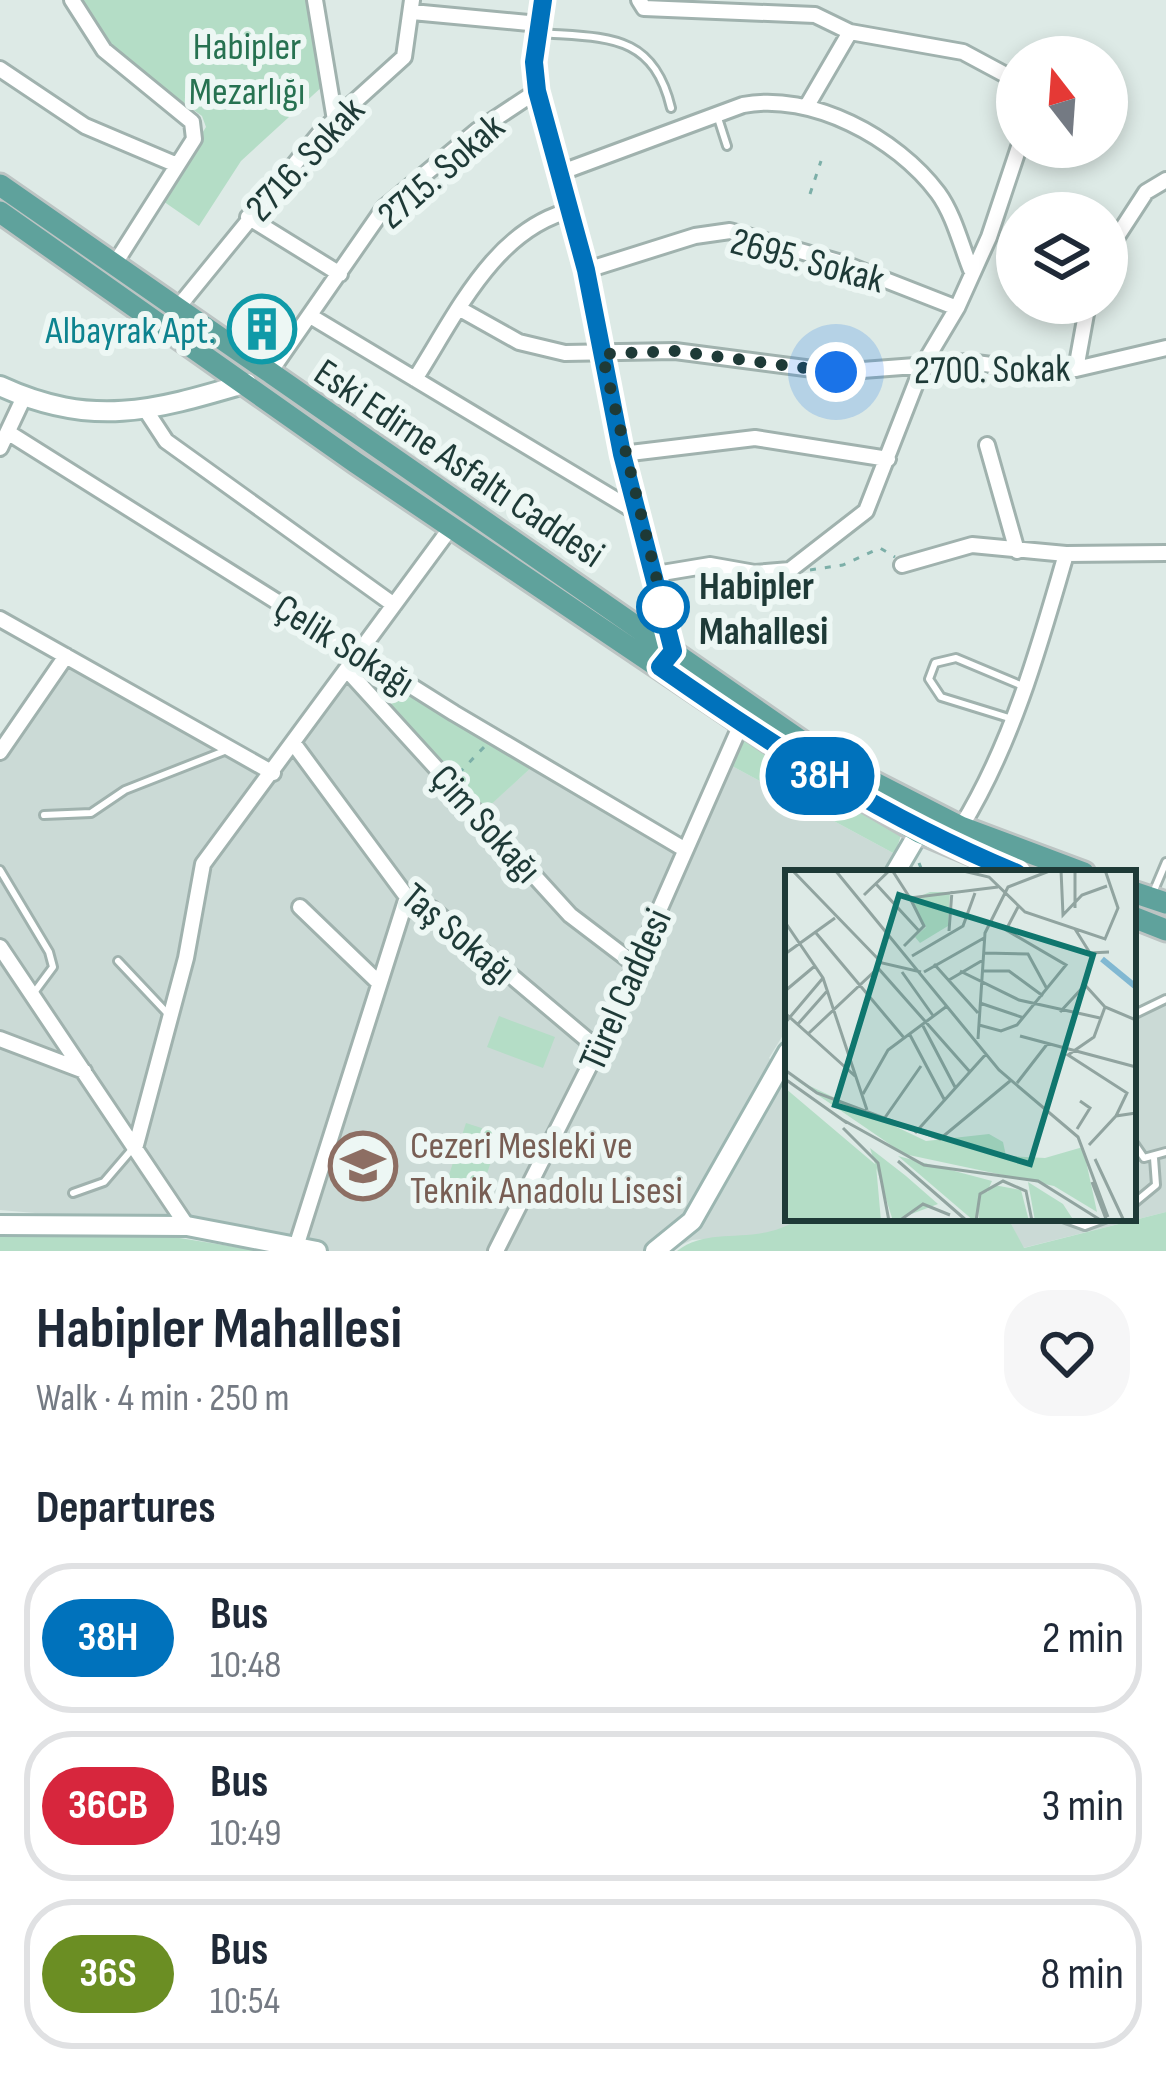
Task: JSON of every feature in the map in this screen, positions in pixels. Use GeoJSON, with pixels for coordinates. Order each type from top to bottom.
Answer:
{"type":"FeatureCollection","features":[{"type":"Feature","properties":{"kind":"main road"},"geometry":{"type":"LineString","coordinates":[[543,0],[537,91],[572,210],[622,454],[656,574],[667,659]]}},
{"type":"Feature","properties":{"kind":"main road","name":"Eski Edirne Asfaltı Caddesi"},"geometry":{"type":"LineString","coordinates":[[0,185],[175,311],[452,526],[824,757],[962,827],[1076,870]]}},
{"type":"Feature","properties":{"kind":"main road","name":"Eski Edirne Asfaltı Caddesi"},"geometry":{"type":"LineString","coordinates":[[0,212],[584,590],[627,620],[742,722],[841,789],[919,832],[1011,870]]}},
{"type":"Feature","properties":{"kind":"main road"},"geometry":{"type":"LineString","coordinates":[[0,386],[24,397],[99,412],[147,412],[257,379]]}},
{"type":"Feature","properties":{"kind":"main road"},"geometry":{"type":"LineString","coordinates":[[897,870],[919,832]]}},
{"type":"Feature","properties":{"kind":"main road"},"geometry":{"type":"LineString","coordinates":[[1136,918],[1166,930]]}},
{"type":"Feature","properties":{"kind":"main road"},"geometry":{"type":"LineString","coordinates":[[655,1251],[692,1220],[785,1057]]}},
{"type":"Feature","properties":{"kind":"main road"},"geometry":{"type":"LineString","coordinates":[[0,1225],[187,1226],[317,1251]]}},
{"type":"Feature","properties":{"kind":"street"},"geometry":{"type":"LineString","coordinates":[[72,0],[104,50],[192,122],[194,139],[114,265]]}},
{"type":"Feature","properties":{"kind":"street"},"geometry":{"type":"LineString","coordinates":[[315,0],[335,120]]}},
{"type":"Feature","properties":{"kind":"street"},"geometry":{"type":"LineString","coordinates":[[639,0],[644,8],[814,15],[850,32],[963,52],[996,70]]}},
{"type":"Feature","properties":{"kind":"street"},"geometry":{"type":"LineString","coordinates":[[412,6],[538,28]]}},
{"type":"Feature","properties":{"kind":"street","name":"2716. Sokak"},"geometry":{"type":"LineString","coordinates":[[175,311],[248,217],[335,120],[404,57],[412,6]]}},
{"type":"Feature","properties":{"kind":"street"},"geometry":{"type":"LineString","coordinates":[[808,104],[850,32]]}},
{"type":"Feature","properties":{"kind":"street"},"geometry":{"type":"LineString","coordinates":[[0,70],[86,126],[177,164]]}},
{"type":"Feature","properties":{"kind":"street","name":"2715. Sokak"},"geometry":{"type":"LineString","coordinates":[[257,379],[312,317],[385,208],[478,130],[537,91]]}},
{"type":"Feature","properties":{"kind":"street"},"geometry":{"type":"LineString","coordinates":[[562,172],[716,113],[770,100],[808,104],[860,129],[931,185],[951,216],[971,270]]}},
{"type":"Feature","properties":{"kind":"street"},"geometry":{"type":"LineString","coordinates":[[656,574],[710,565],[755,573],[790,570],[853,526],[876,494],[923,364],[957,308],[1011,168]]}},
{"type":"Feature","properties":{"kind":"street"},"geometry":{"type":"LineString","coordinates":[[1128,220],[1146,192],[1166,180]]}},
{"type":"Feature","properties":{"kind":"street"},"geometry":{"type":"LineString","coordinates":[[415,379],[509,240],[538,218],[572,210]]}},
{"type":"Feature","properties":{"kind":"street"},"geometry":{"type":"LineString","coordinates":[[248,217],[340,274]]}},
{"type":"Feature","properties":{"kind":"street","name":"2695. Sokak"},"geometry":{"type":"LineString","coordinates":[[586,270],[694,236],[730,231],[842,263],[957,308]]}},
{"type":"Feature","properties":{"kind":"street","name":"2700. Sokak"},"geometry":{"type":"LineString","coordinates":[[460,309],[520,342],[566,353],[675,351],[836,372],[923,364],[1076,368],[1166,348]]}},
{"type":"Feature","properties":{"kind":"street"},"geometry":{"type":"LineString","coordinates":[[312,317],[638,512]]}},
{"type":"Feature","properties":{"kind":"street"},"geometry":{"type":"LineString","coordinates":[[1076,368],[1084,324]]}},
{"type":"Feature","properties":{"kind":"street"},"geometry":{"type":"LineString","coordinates":[[0,448],[24,397]]}},
{"type":"Feature","properties":{"kind":"street"},"geometry":{"type":"LineString","coordinates":[[147,412],[166,441],[394,604]]}},
{"type":"Feature","properties":{"kind":"street","name":"Çelik Sokağı"},"geometry":{"type":"LineString","coordinates":[[8,433],[494,737],[684,849]]}},
{"type":"Feature","properties":{"kind":"street"},"geometry":{"type":"LineString","coordinates":[[622,454],[755,438],[889,459]]}},
{"type":"Feature","properties":{"kind":"street"},"geometry":{"type":"LineString","coordinates":[[987,445],[1017,551]]}},
{"type":"Feature","properties":{"kind":"street"},"geometry":{"type":"LineString","coordinates":[[136,1145],[203,863],[452,526]]}},
{"type":"Feature","properties":{"kind":"street"},"geometry":{"type":"LineString","coordinates":[[902,565],[972,545],[1066,554],[1166,553]]}},
{"type":"Feature","properties":{"kind":"street"},"geometry":{"type":"LineString","coordinates":[[962,827],[1025,688],[1066,554]]}},
{"type":"Feature","properties":{"kind":"street"},"geometry":{"type":"LineString","coordinates":[[0,620],[273,773]]}},
{"type":"Feature","properties":{"kind":"street"},"geometry":{"type":"LineString","coordinates":[[0,752],[66,656]]}},
{"type":"Feature","properties":{"kind":"street","name":"Çim Sokağı"},"geometry":{"type":"LineString","coordinates":[[347,670],[570,915],[637,966]]}},
{"type":"Feature","properties":{"kind":"street","name":"Türel Caddesi"},"geometry":{"type":"LineString","coordinates":[[496,1251],[637,966],[742,722]]}},
{"type":"Feature","properties":{"kind":"street","name":"Taş Sokağı"},"geometry":{"type":"LineString","coordinates":[[294,744],[407,897],[431,909],[598,1049]]}},
{"type":"Feature","properties":{"kind":"street"},"geometry":{"type":"LineString","coordinates":[[296,1247],[407,897]]}},
{"type":"Feature","properties":{"kind":"street"},"geometry":{"type":"LineString","coordinates":[[300,907],[380,983]]}},
{"type":"Feature","properties":{"kind":"street"},"geometry":{"type":"LineString","coordinates":[[0,947],[187,1226]]}},
{"type":"Feature","properties":{"kind":"street"},"geometry":{"type":"LineString","coordinates":[[0,1039],[84,1071]]}},
{"type":"Feature","properties":{"kind":"lane"},"geometry":{"type":"LineString","coordinates":[[538,28],[613,38],[634,48],[664,81],[671,108]]}},
{"type":"Feature","properties":{"kind":"lane"},"geometry":{"type":"LineString","coordinates":[[716,113],[727,146]]}},
{"type":"Feature","properties":{"kind":"lane"},"geometry":{"type":"LineString","coordinates":[[1013,719],[952,704],[933,688],[931,673],[941,660],[956,658],[1025,688]]}},
{"type":"Feature","properties":{"kind":"lane"},"geometry":{"type":"LineString","coordinates":[[44,815],[91,813],[125,790],[230,749]]}},
{"type":"Feature","properties":{"kind":"lane"},"geometry":{"type":"LineString","coordinates":[[1150,898],[1166,862]]}},
{"type":"Feature","properties":{"kind":"lane"},"geometry":{"type":"LineString","coordinates":[[0,870],[50,952],[53,967],[31,997]]}},
{"type":"Feature","properties":{"kind":"lane"},"geometry":{"type":"LineString","coordinates":[[118,961],[170,1017]]}},
{"type":"Feature","properties":{"kind":"lane"},"geometry":{"type":"LineString","coordinates":[[1136,1014],[1166,999]]}},
{"type":"Feature","properties":{"kind":"lane"},"geometry":{"type":"LineString","coordinates":[[73,1193],[104,1182],[136,1145]]}},
{"type":"Feature","properties":{"kind":"lane"},"geometry":{"type":"LineString","coordinates":[[1136,1146],[1144,1158],[1166,1152]]}},
{"type":"Feature","properties":{"kind":"lane"},"geometry":{"type":"LineString","coordinates":[[1136,1201],[1156,1184],[1154,1158]]}},
{"type":"Feature","properties":{"kind":"path"},"geometry":{"type":"LineString","coordinates":[[810,194],[821,161]]}},
{"type":"Feature","properties":{"kind":"path"},"geometry":{"type":"LineString","coordinates":[[790,570],[843,565],[880,548],[902,565]]}},
{"type":"Feature","properties":{"kind":"path"},"geometry":{"type":"LineString","coordinates":[[450,783],[494,737]]}},
{"type":"Feature","properties":{"kind":"shaded area"},"geometry":{"type":"Polygon","coordinates":[[[68,656],[272,771],[350,669],[480,814],[533,766],[681,851],[630,977],[636,980],[732,766],[895,854],[885,870],[785,870],[785,1032],[769,1058],[785,1070],[785,1221],[796,1221],[777,1234],[692,1240],[668,1251],[317,1251],[187,1226],[0,1210],[0,747],[68,656]]]}},
{"type":"Feature","properties":{"kind":"shaded area"},"geometry":{"type":"Polygon","coordinates":[[[1166,997],[1166,1212],[1136,1220],[1136,1010],[1166,997]]]}},
{"type":"Feature","properties":{"kind":"shaded area"},"geometry":{"type":"Polygon","coordinates":[[[1010,1221],[1130,1221],[1023,1248],[1010,1221]]]}},
{"type":"Feature","properties":{"kind":"green space","name":"Habipler Mezarlığı"},"geometry":{"type":"Polygon","coordinates":[[[83,0],[311,0],[324,85],[241,161],[199,226],[160,199],[206,127],[202,116],[109,49],[78,5],[83,0]]]}},
{"type":"Feature","properties":{"kind":"green space"},"geometry":{"type":"Polygon","coordinates":[[[382,678],[533,766],[485,810],[374,692],[382,678]]]}},
{"type":"Feature","properties":{"kind":"green space"},"geometry":{"type":"Polygon","coordinates":[[[744,735],[902,832],[895,854],[732,766],[744,735]]]}},
{"type":"Feature","properties":{"kind":"green space"},"geometry":{"type":"Polygon","coordinates":[[[499,1016],[555,1037],[543,1068],[487,1047],[499,1016]]]}},
{"type":"Feature","properties":{"kind":"green space"},"geometry":{"type":"Polygon","coordinates":[[[466,1123],[500,1134],[481,1192],[447,1181],[466,1123]]]}},
{"type":"Feature","properties":{"kind":"green space"},"geometry":{"type":"Polygon","coordinates":[[[1166,1212],[1166,1251],[677,1251],[705,1239],[768,1232],[795,1221],[1010,1221],[1024,1248],[1166,1212]]]}},
{"type":"Feature","properties":{"kind":"green space"},"geometry":{"type":"Polygon","coordinates":[[[167,1236],[261,1251],[0,1251],[0,1237],[167,1236]]]}},
{"type":"Feature","properties":{"kind":"bus line","name":"38H"},"geometry":{"type":"LineString","coordinates":[[543,0],[534,62],[537,91],[586,270],[622,454],[673,651],[660,667],[841,789],[919,832],[1010,870]]}},
{"type":"Feature","properties":{"kind":"place","name":"Albayrak Apt."},"geometry":{"type":"Point","coordinates":[262,329]}},
{"type":"Feature","properties":{"kind":"place","name":"Habipler Mahallesi"},"geometry":{"type":"Point","coordinates":[663,607]}},
{"type":"Feature","properties":{"kind":"place","name":"Cezeri Mesleki ve Teknik Anadolu Lisesi"},"geometry":{"type":"Point","coordinates":[363,1166]}},
{"type":"Feature","properties":{"kind":"route"},"geometry":{"type":"LineString","coordinates":[[663,607],[665,613],[622,454],[602,354],[675,351],[836,372]]}}]}
